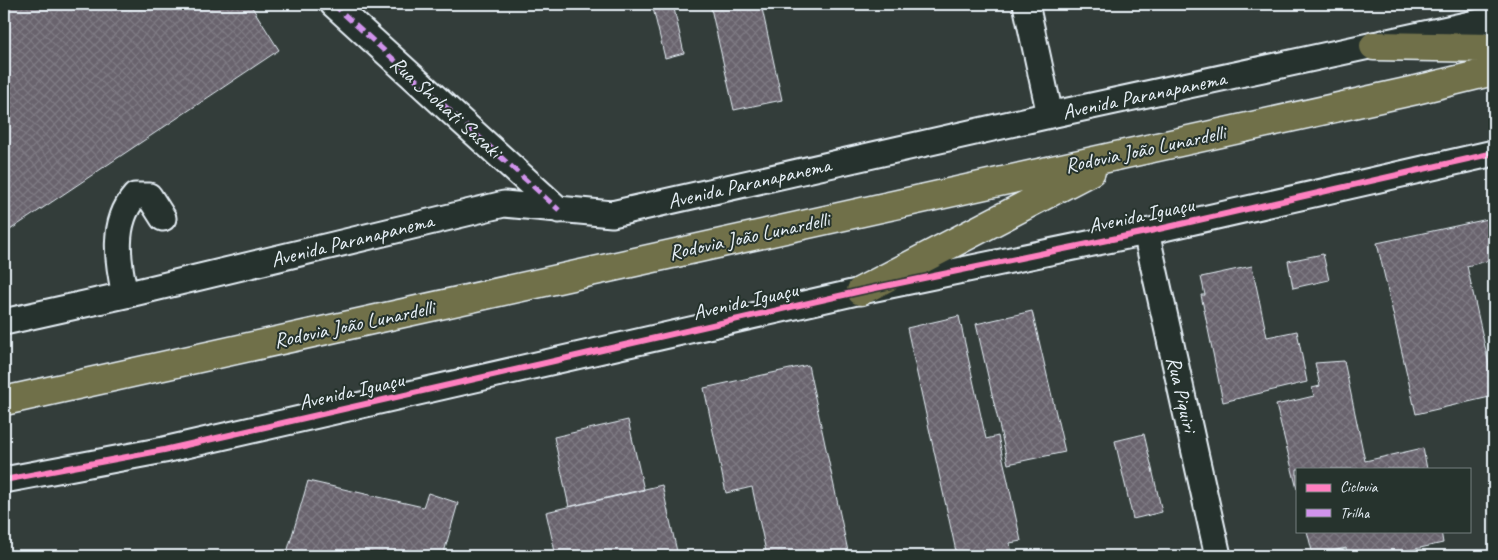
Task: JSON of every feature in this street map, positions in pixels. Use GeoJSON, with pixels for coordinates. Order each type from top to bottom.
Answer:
{"type":"FeatureCollection","features":[{"type":"Feature","properties":{"kind":"highway"},"geometry":{"type":"LineString","coordinates":[[1374,46],[1494,48]]}},
{"type":"Feature","properties":{"kind":"highway","name":"Rodovia João Lunardelli"},"geometry":{"type":"LineString","coordinates":[[4,401],[1416,90],[1494,71]]}},
{"type":"Feature","properties":{"kind":"highway"},"geometry":{"type":"LineString","coordinates":[[861,291],[1124,154]]}},
{"type":"Feature","properties":{"kind":"street","name":"Rua Shohati Sasaki"},"geometry":{"type":"LineString","coordinates":[[333,4],[559,210]]}},
{"type":"Feature","properties":{"kind":"street"},"geometry":{"type":"LineString","coordinates":[[1026,4],[1050,115]]}},
{"type":"Feature","properties":{"kind":"street","name":"Avenida Paranapanema"},"geometry":{"type":"LineString","coordinates":[[4,322],[125,295],[504,204],[612,214],[1050,115],[1494,19]]}},
{"type":"Feature","properties":{"kind":"street","name":"Avenida Iguaçu"},"geometry":{"type":"LineString","coordinates":[[4,480],[164,450],[861,291],[1146,232],[1494,153]]}},
{"type":"Feature","properties":{"kind":"street"},"geometry":{"type":"LineString","coordinates":[[125,295],[118,265],[118,247],[126,206],[135,196],[149,196],[164,218]]}},
{"type":"Feature","properties":{"kind":"street","name":"Rua Piquiri"},"geometry":{"type":"LineString","coordinates":[[1146,232],[1218,556]]}},
{"type":"Feature","properties":{"kind":"building"},"geometry":{"type":"Polygon","coordinates":[[[4,4],[250,4],[279,50],[4,234],[4,4]]]}},
{"type":"Feature","properties":{"kind":"building"},"geometry":{"type":"Polygon","coordinates":[[[652,4],[673,4],[684,53],[665,58],[652,4]]]}},
{"type":"Feature","properties":{"kind":"building"},"geometry":{"type":"Polygon","coordinates":[[[710,4],[761,4],[782,100],[734,110],[710,4]]]}},
{"type":"Feature","properties":{"kind":"building"},"geometry":{"type":"Polygon","coordinates":[[[1488,219],[1494,247],[1494,259],[1467,266],[1494,387],[1494,396],[1416,414],[1377,243],[1488,219]]]}},
{"type":"Feature","properties":{"kind":"building"},"geometry":{"type":"Polygon","coordinates":[[[1323,254],[1329,280],[1293,288],[1288,261],[1323,254]]]}},
{"type":"Feature","properties":{"kind":"building"},"geometry":{"type":"Polygon","coordinates":[[[1252,266],[1267,337],[1297,331],[1307,382],[1223,402],[1201,295],[1205,295],[1201,277],[1252,266]]]}},
{"type":"Feature","properties":{"kind":"building"},"geometry":{"type":"Polygon","coordinates":[[[1032,311],[1065,452],[1008,464],[976,324],[1032,311]]]}},
{"type":"Feature","properties":{"kind":"building"},"geometry":{"type":"Polygon","coordinates":[[[959,316],[986,439],[998,436],[1021,541],[1010,543],[1012,556],[957,556],[907,328],[959,316]]]}},
{"type":"Feature","properties":{"kind":"building"},"geometry":{"type":"Polygon","coordinates":[[[1344,361],[1365,461],[1423,448],[1427,468],[1296,468],[1296,485],[1276,405],[1314,396],[1312,388],[1320,386],[1315,363],[1344,361]]]}},
{"type":"Feature","properties":{"kind":"building"},"geometry":{"type":"Polygon","coordinates":[[[808,365],[849,556],[767,556],[752,487],[726,493],[704,388],[808,365]]]}},
{"type":"Feature","properties":{"kind":"building"},"geometry":{"type":"Polygon","coordinates":[[[628,420],[644,490],[569,507],[554,437],[628,420]]]}},
{"type":"Feature","properties":{"kind":"building"},"geometry":{"type":"Polygon","coordinates":[[[1144,434],[1162,512],[1133,519],[1115,441],[1144,434]]]}},
{"type":"Feature","properties":{"kind":"building"},"geometry":{"type":"Polygon","coordinates":[[[308,481],[423,507],[428,493],[458,503],[443,556],[286,556],[308,481]]]}},
{"type":"Feature","properties":{"kind":"building"},"geometry":{"type":"Polygon","coordinates":[[[662,485],[678,556],[556,556],[546,512],[662,485]]]}},
{"type":"Feature","properties":{"kind":"building"},"geometry":{"type":"Polygon","coordinates":[[[1307,532],[1441,532],[1443,543],[1383,556],[1349,556],[1346,548],[1313,555],[1307,532]]]}},
{"type":"Feature","properties":{"kind":"marked path"},"geometry":{"type":"LineString","coordinates":[[333,4],[559,210]]}},
{"type":"Feature","properties":{"kind":"cycle path"},"geometry":{"type":"LineString","coordinates":[[4,480],[164,450],[861,291],[1146,232],[1494,153]]}}]}
